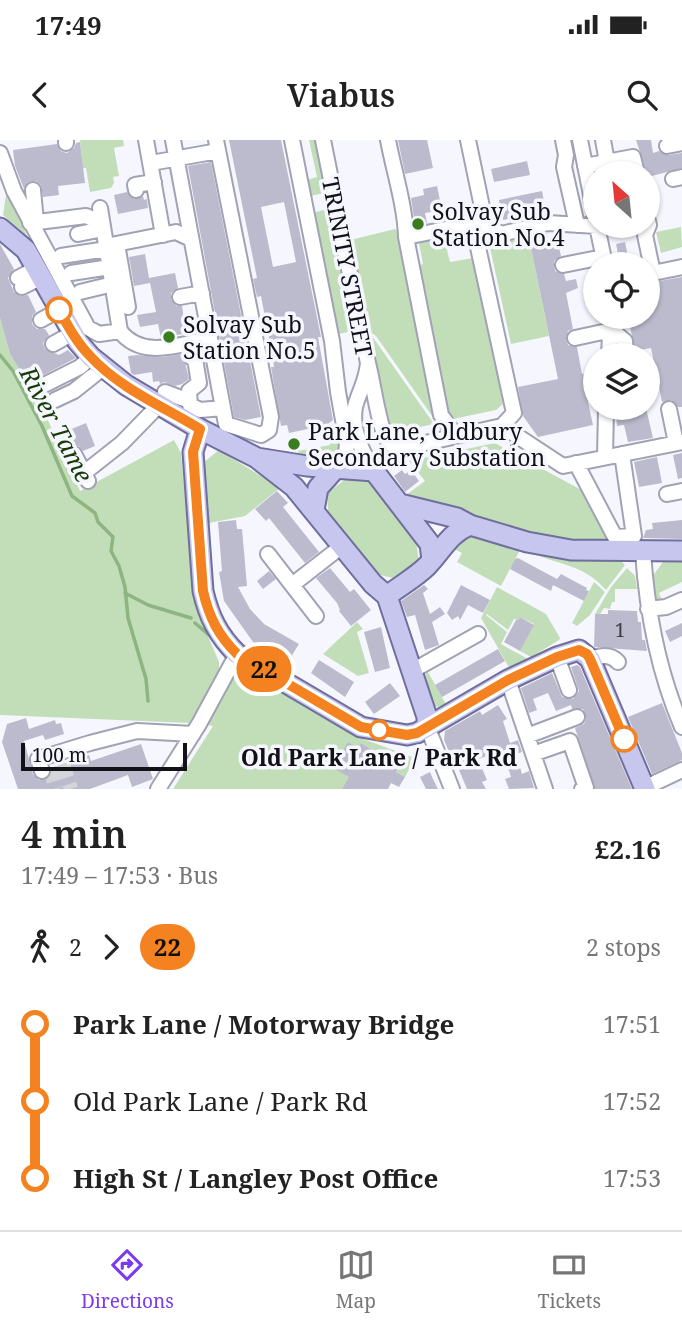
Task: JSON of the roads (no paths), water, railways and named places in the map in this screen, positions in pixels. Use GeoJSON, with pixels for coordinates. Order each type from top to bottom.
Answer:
{"type":"FeatureCollection","features":[{"type":"Feature","properties":{"kind":"main road"},"geometry":{"type":"LineString","coordinates":[[0,228],[18,241],[37,268],[73,333],[97,363],[162,398],[200,429],[257,458],[294,487],[314,510],[373,584],[387,596],[427,717],[427,726]]}},
{"type":"Feature","properties":{"kind":"main road"},"geometry":{"type":"LineString","coordinates":[[200,429],[193,452],[203,591],[216,629],[237,654],[361,727],[407,735],[417,733],[508,680],[557,657],[579,650],[590,659],[644,788]]}},
{"type":"Feature","properties":{"kind":"main road"},"geometry":{"type":"LineString","coordinates":[[257,458],[374,471]]}},
{"type":"Feature","properties":{"kind":"main road","name":"TRINITY STREET"},"geometry":{"type":"LineString","coordinates":[[314,510],[318,488],[337,468]]}},
{"type":"Feature","properties":{"kind":"main road","name":"TRINITY STREET"},"geometry":{"type":"LineString","coordinates":[[374,471],[430,544],[432,559]]}},
{"type":"Feature","properties":{"kind":"main road"},"geometry":{"type":"LineString","coordinates":[[400,504],[457,518],[527,542],[571,550],[682,551]]}},
{"type":"Feature","properties":{"kind":"main road"},"geometry":{"type":"LineString","coordinates":[[387,596],[427,566],[442,545],[460,528],[471,525]]}},
{"type":"Feature","properties":{"kind":"street"},"geometry":{"type":"LineString","coordinates":[[146,140],[163,235]]}},
{"type":"Feature","properties":{"kind":"street"},"geometry":{"type":"LineString","coordinates":[[150,163],[176,159],[198,158],[217,145],[271,417],[269,430],[261,435],[249,426],[226,424],[176,159],[173,140]]}},
{"type":"Feature","properties":{"kind":"street","name":"TRINITY STREET"},"geometry":{"type":"LineString","coordinates":[[292,140],[332,341],[347,442],[346,455],[337,468]]}},
{"type":"Feature","properties":{"kind":"street","name":"TRINITY STREET"},"geometry":{"type":"LineString","coordinates":[[323,140],[368,363],[366,380],[355,408],[355,420],[364,455],[374,471]]}},
{"type":"Feature","properties":{"kind":"street"},"geometry":{"type":"LineString","coordinates":[[388,140],[395,161],[406,237],[441,415],[456,436]]}},
{"type":"Feature","properties":{"kind":"street"},"geometry":{"type":"LineString","coordinates":[[368,363],[383,433],[393,446],[403,448],[502,426],[514,413],[477,238],[486,226],[468,140]]}},
{"type":"Feature","properties":{"kind":"street"},"geometry":{"type":"LineString","coordinates":[[562,140],[566,155],[564,167],[577,225]]}},
{"type":"Feature","properties":{"kind":"street"},"geometry":{"type":"LineString","coordinates":[[580,140],[584,161]]}},
{"type":"Feature","properties":{"kind":"street"},"geometry":{"type":"LineString","coordinates":[[603,140],[607,161]]}},
{"type":"Feature","properties":{"kind":"street"},"geometry":{"type":"LineString","coordinates":[[667,146],[682,143]]}},
{"type":"Feature","properties":{"kind":"street"},"geometry":{"type":"LineString","coordinates":[[6,157],[14,191],[88,328],[99,334],[120,331]]}},
{"type":"Feature","properties":{"kind":"street"},"geometry":{"type":"LineString","coordinates":[[612,161],[633,157],[634,161]]}},
{"type":"Feature","properties":{"kind":"street"},"geometry":{"type":"LineString","coordinates":[[136,190],[135,185],[154,181]]}},
{"type":"Feature","properties":{"kind":"street"},"geometry":{"type":"LineString","coordinates":[[33,190],[33,222]]}},
{"type":"Feature","properties":{"kind":"street"},"geometry":{"type":"LineString","coordinates":[[100,208],[103,226],[120,266],[128,307]]}},
{"type":"Feature","properties":{"kind":"street"},"geometry":{"type":"LineString","coordinates":[[33,222],[86,216],[103,226]]}},
{"type":"Feature","properties":{"kind":"street"},"geometry":{"type":"LineString","coordinates":[[406,237],[466,225],[486,226],[501,234],[548,223],[583,225]]}},
{"type":"Feature","properties":{"kind":"street"},"geometry":{"type":"LineString","coordinates":[[78,234],[103,226]]}},
{"type":"Feature","properties":{"kind":"street"},"geometry":{"type":"LineString","coordinates":[[61,256],[176,232],[191,239]]}},
{"type":"Feature","properties":{"kind":"street"},"geometry":{"type":"LineString","coordinates":[[563,265],[583,263]]}},
{"type":"Feature","properties":{"kind":"street"},"geometry":{"type":"LineString","coordinates":[[120,266],[113,284],[120,331],[127,340],[148,348],[184,338],[210,339]]}},
{"type":"Feature","properties":{"kind":"street"},"geometry":{"type":"LineString","coordinates":[[71,273],[120,266]]}},
{"type":"Feature","properties":{"kind":"street"},"geometry":{"type":"LineString","coordinates":[[660,272],[682,267]]}},
{"type":"Feature","properties":{"kind":"street"},"geometry":{"type":"LineString","coordinates":[[18,278],[37,268]]}},
{"type":"Feature","properties":{"kind":"street"},"geometry":{"type":"LineString","coordinates":[[80,292],[113,284]]}},
{"type":"Feature","properties":{"kind":"street"},"geometry":{"type":"LineString","coordinates":[[180,297],[202,293]]}},
{"type":"Feature","properties":{"kind":"street"},"geometry":{"type":"LineString","coordinates":[[41,320],[59,310]]}},
{"type":"Feature","properties":{"kind":"street"},"geometry":{"type":"LineString","coordinates":[[575,338],[597,329]]}},
{"type":"Feature","properties":{"kind":"street"},"geometry":{"type":"LineString","coordinates":[[53,344],[73,333]]}},
{"type":"Feature","properties":{"kind":"street"},"geometry":{"type":"LineString","coordinates":[[192,358],[195,359],[199,383],[188,391],[193,408],[223,408]]}},
{"type":"Feature","properties":{"kind":"street"},"geometry":{"type":"LineString","coordinates":[[44,385],[97,363]]}},
{"type":"Feature","properties":{"kind":"street"},"geometry":{"type":"LineString","coordinates":[[55,400],[74,391],[97,363]]}},
{"type":"Feature","properties":{"kind":"street"},"geometry":{"type":"LineString","coordinates":[[74,454],[86,478],[162,398],[189,401]]}},
{"type":"Feature","properties":{"kind":"street"},"geometry":{"type":"LineString","coordinates":[[502,426],[563,466],[679,442],[669,409]]}},
{"type":"Feature","properties":{"kind":"street"},"geometry":{"type":"LineString","coordinates":[[605,457],[606,420]]}},
{"type":"Feature","properties":{"kind":"street"},"geometry":{"type":"LineString","coordinates":[[576,463],[615,537],[634,536],[622,454]]}},
{"type":"Feature","properties":{"kind":"street"},"geometry":{"type":"LineString","coordinates":[[667,494],[682,491]]}},
{"type":"Feature","properties":{"kind":"street"},"geometry":{"type":"LineString","coordinates":[[292,585],[342,546]]}},
{"type":"Feature","properties":{"kind":"street"},"geometry":{"type":"LineString","coordinates":[[643,552],[648,609],[660,666],[682,727]]}},
{"type":"Feature","properties":{"kind":"street"},"geometry":{"type":"LineString","coordinates":[[268,554],[316,616]]}},
{"type":"Feature","properties":{"kind":"street"},"geometry":{"type":"LineString","coordinates":[[648,609],[666,607],[682,600]]}},
{"type":"Feature","properties":{"kind":"street"},"geometry":{"type":"LineString","coordinates":[[455,628],[463,642]]}},
{"type":"Feature","properties":{"kind":"street"},"geometry":{"type":"LineString","coordinates":[[412,671],[478,634]]}},
{"type":"Feature","properties":{"kind":"street"},"geometry":{"type":"LineString","coordinates":[[158,789],[196,729],[237,654]]}},
{"type":"Feature","properties":{"kind":"street"},"geometry":{"type":"LineString","coordinates":[[590,659],[606,656],[618,662]]}},
{"type":"Feature","properties":{"kind":"street"},"geometry":{"type":"LineString","coordinates":[[557,657],[569,690]]}},
{"type":"Feature","properties":{"kind":"street"},"geometry":{"type":"LineString","coordinates":[[508,680],[545,789]]}},
{"type":"Feature","properties":{"kind":"street"},"geometry":{"type":"LineString","coordinates":[[527,736],[577,717]]}},
{"type":"Feature","properties":{"kind":"street"},"geometry":{"type":"LineString","coordinates":[[427,726],[452,789]]}},
{"type":"Feature","properties":{"kind":"street"},"geometry":{"type":"LineString","coordinates":[[53,762],[137,731],[196,729]]}},
{"type":"Feature","properties":{"kind":"street"},"geometry":{"type":"LineString","coordinates":[[533,754],[570,741],[578,744],[585,789]]}},
{"type":"Feature","properties":{"kind":"street"},"geometry":{"type":"LineString","coordinates":[[644,788],[682,770]]}},
{"type":"Feature","properties":{"kind":"waterway","name":"River Tame"},"geometry":{"type":"LineString","coordinates":[[0,355],[13,371],[42,426],[72,496],[95,513],[98,522],[113,537],[111,551],[125,587],[128,618],[146,679],[148,701]]}},
{"type":"Feature","properties":{"kind":"waterway"},"geometry":{"type":"LineString","coordinates":[[125,593],[148,605],[191,618]]}},
{"type":"Feature","properties":{"kind":"waterway"},"geometry":{"type":"LineString","coordinates":[[195,623],[209,635]]}},
{"type":"Feature","properties":{"kind":"tunnel"},"geometry":{"type":"LineString","coordinates":[[63,764],[71,789]]}},
{"type":"Feature","properties":{"kind":"tunnel"},"geometry":{"type":"LineString","coordinates":[[50,768],[56,789]]}},
{"type":"Feature","properties":{"kind":"place","name":"Solvay Sub Station No.4"},"geometry":{"type":"Point","coordinates":[418,224]}},
{"type":"Feature","properties":{"kind":"place","name":"Solvay Sub Station No.5"},"geometry":{"type":"Point","coordinates":[169,337]}},
{"type":"Feature","properties":{"kind":"place","name":"Park Lane, Oldbury Secondary Substation"},"geometry":{"type":"Point","coordinates":[294,444]}},
{"type":"Feature","properties":{"kind":"place","name":"Old Park Lane / Park Rd"},"geometry":{"type":"Point","coordinates":[379,730]}}]}
